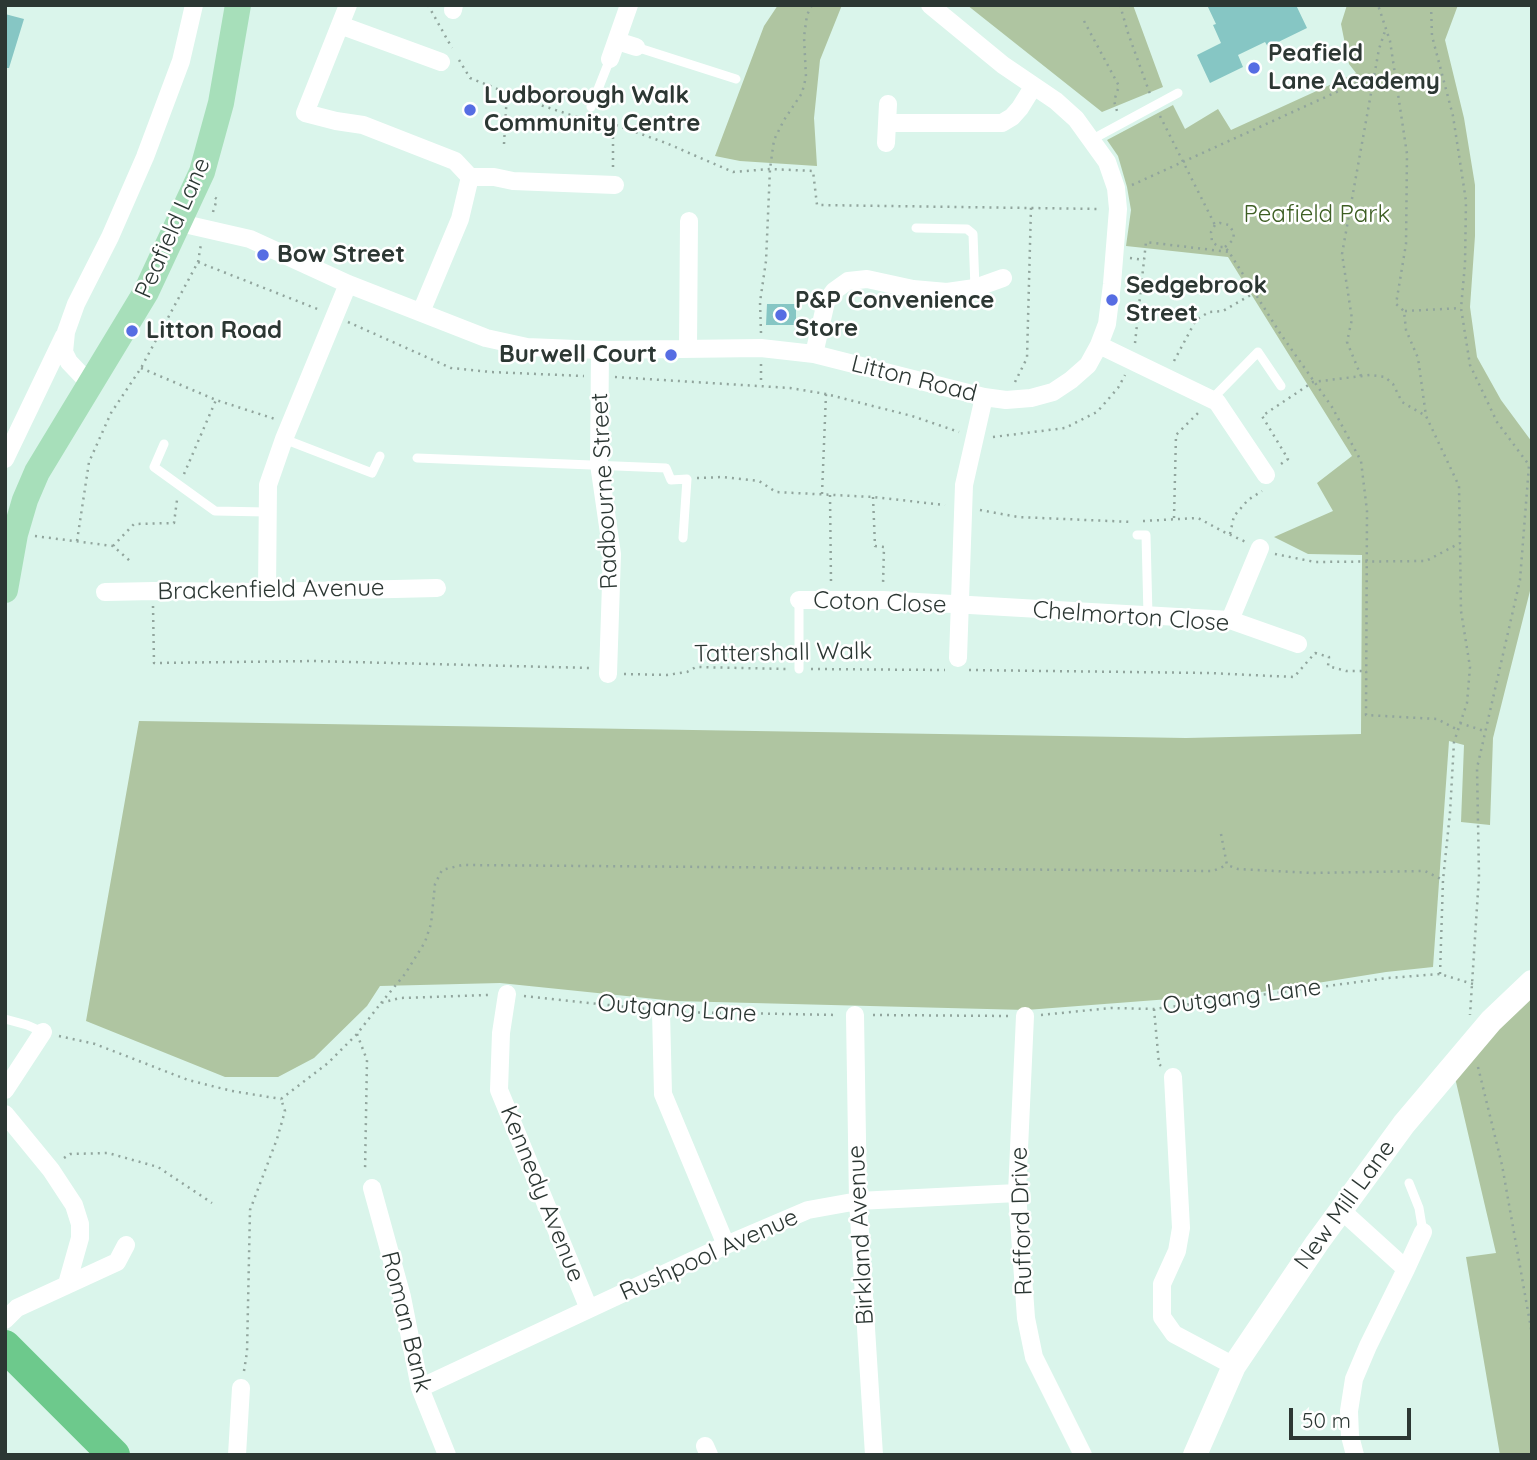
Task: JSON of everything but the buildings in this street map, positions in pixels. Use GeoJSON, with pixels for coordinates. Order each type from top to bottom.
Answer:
{"type":"FeatureCollection","features":[{"type":"Feature","properties":{"kind":"highway"},"geometry":{"type":"LineString","coordinates":[[5,1346],[105,1452]]}},
{"type":"Feature","properties":{"kind":"main road","name":"Peafield Lane"},"geometry":{"type":"LineString","coordinates":[[5,590],[15,534],[37,472],[146,292],[202,172],[221,103],[238,5]]}},
{"type":"Feature","properties":{"kind":"street"},"geometry":{"type":"LineString","coordinates":[[5,459],[145,157],[181,61],[194,5]]}},
{"type":"Feature","properties":{"kind":"street"},"geometry":{"type":"LineString","coordinates":[[348,5],[305,113],[363,125],[455,161],[470,177],[494,177],[513,181],[614,178]]}},
{"type":"Feature","properties":{"kind":"street"},"geometry":{"type":"LineString","coordinates":[[610,59],[629,5]]}},
{"type":"Feature","properties":{"kind":"street","name":"Litton Road"},"geometry":{"type":"LineString","coordinates":[[180,223],[250,239],[348,284],[486,338],[527,347],[600,350],[761,348],[814,354],[984,397],[1006,400],[1031,398],[1053,392],[1088,365],[1107,324],[1117,201],[1107,162],[1076,119],[1056,101],[1033,87],[930,5]]}},
{"type":"Feature","properties":{"kind":"street"},"geometry":{"type":"LineString","coordinates":[[340,25],[441,62]]}},
{"type":"Feature","properties":{"kind":"street"},"geometry":{"type":"LineString","coordinates":[[617,41],[636,47]]}},
{"type":"Feature","properties":{"kind":"street"},"geometry":{"type":"LineString","coordinates":[[888,123],[1002,123],[1020,108],[1033,87]]}},
{"type":"Feature","properties":{"kind":"street"},"geometry":{"type":"LineString","coordinates":[[886,143],[888,104]]}},
{"type":"Feature","properties":{"kind":"street"},"geometry":{"type":"LineString","coordinates":[[421,312],[460,219],[470,177]]}},
{"type":"Feature","properties":{"kind":"street"},"geometry":{"type":"LineString","coordinates":[[688,348],[689,221]]}},
{"type":"Feature","properties":{"kind":"street"},"geometry":{"type":"LineString","coordinates":[[814,354],[826,302],[834,291],[848,281],[867,279],[913,289],[947,292],[975,288],[1003,278]]}},
{"type":"Feature","properties":{"kind":"street"},"geometry":{"type":"LineString","coordinates":[[267,592],[268,485],[348,284]]}},
{"type":"Feature","properties":{"kind":"street"},"geometry":{"type":"LineString","coordinates":[[66,332],[64,352],[69,362],[90,384]]}},
{"type":"Feature","properties":{"kind":"street"},"geometry":{"type":"LineString","coordinates":[[1099,345],[1217,402],[1267,481]]}},
{"type":"Feature","properties":{"kind":"street","name":"Radbourne Street"},"geometry":{"type":"LineString","coordinates":[[600,350],[599,464],[612,554],[608,671]]}},
{"type":"Feature","properties":{"kind":"street"},"geometry":{"type":"LineString","coordinates":[[955,666],[961,606],[964,485],[984,397]]}},
{"type":"Feature","properties":{"kind":"street"},"geometry":{"type":"LineString","coordinates":[[1230,620],[1260,548]]}},
{"type":"Feature","properties":{"kind":"street","name":"Brackenfield Avenue"},"geometry":{"type":"LineString","coordinates":[[105,592],[437,588]]}},
{"type":"Feature","properties":{"kind":"street","name":"Coton Close"},"geometry":{"type":"LineString","coordinates":[[799,600],[883,600],[961,606]]}},
{"type":"Feature","properties":{"kind":"street","name":"Chelmorton Close"},"geometry":{"type":"LineString","coordinates":[[961,606],[1230,620],[1298,644]]}},
{"type":"Feature","properties":{"kind":"street","name":"New Mill Lane"},"geometry":{"type":"LineString","coordinates":[[1195,1455],[1234,1366],[1341,1210],[1404,1124],[1491,1021],[1532,982]]}},
{"type":"Feature","properties":{"kind":"street","name":"Kennedy Avenue"},"geometry":{"type":"LineString","coordinates":[[507,994],[501,1033],[499,1090],[589,1309]]}},
{"type":"Feature","properties":{"kind":"street"},"geometry":{"type":"LineString","coordinates":[[661,1011],[663,1094],[726,1245]]}},
{"type":"Feature","properties":{"kind":"street","name":"Birkland Avenue"},"geometry":{"type":"LineString","coordinates":[[855,1015],[858,1201],[874,1455]]}},
{"type":"Feature","properties":{"kind":"street","name":"Rufford Drive"},"geometry":{"type":"LineString","coordinates":[[1026,1016],[1017,1193],[1026,1318],[1034,1357],[1083,1455]]}},
{"type":"Feature","properties":{"kind":"street"},"geometry":{"type":"LineString","coordinates":[[5,1090],[43,1032]]}},
{"type":"Feature","properties":{"kind":"street"},"geometry":{"type":"LineString","coordinates":[[1173,1077],[1181,1228],[1177,1251],[1162,1284],[1162,1317],[1174,1334],[1234,1366]]}},
{"type":"Feature","properties":{"kind":"street"},"geometry":{"type":"LineString","coordinates":[[5,1114],[51,1170],[74,1205],[80,1224],[80,1238],[67,1284]]}},
{"type":"Feature","properties":{"kind":"street","name":"Roman Bank"},"geometry":{"type":"LineString","coordinates":[[372,1188],[402,1297],[420,1388],[447,1455]]}},
{"type":"Feature","properties":{"kind":"street","name":"Rushpool Avenue"},"geometry":{"type":"LineString","coordinates":[[420,1388],[726,1245],[808,1210],[858,1201],[1017,1193]]}},
{"type":"Feature","properties":{"kind":"street"},"geometry":{"type":"LineString","coordinates":[[1341,1210],[1406,1269]]}},
{"type":"Feature","properties":{"kind":"street"},"geometry":{"type":"LineString","coordinates":[[1355,1455],[1350,1436],[1349,1411],[1354,1379],[1423,1232]]}},
{"type":"Feature","properties":{"kind":"street"},"geometry":{"type":"LineString","coordinates":[[5,1320],[18,1308],[117,1262],[126,1245]]}},
{"type":"Feature","properties":{"kind":"street"},"geometry":{"type":"LineString","coordinates":[[237,1455],[241,1388]]}},
{"type":"Feature","properties":{"kind":"lane"},"geometry":{"type":"LineString","coordinates":[[636,47],[736,79]]}},
{"type":"Feature","properties":{"kind":"lane"},"geometry":{"type":"LineString","coordinates":[[591,107],[610,59]]}},
{"type":"Feature","properties":{"kind":"lane"},"geometry":{"type":"LineString","coordinates":[[1091,140],[1178,93]]}},
{"type":"Feature","properties":{"kind":"lane"},"geometry":{"type":"LineString","coordinates":[[916,228],[967,229],[972,234],[975,288]]}},
{"type":"Feature","properties":{"kind":"lane"},"geometry":{"type":"LineString","coordinates":[[1212,399],[1258,352],[1281,386]]}},
{"type":"Feature","properties":{"kind":"lane"},"geometry":{"type":"LineString","coordinates":[[287,432],[372,473],[380,456]]}},
{"type":"Feature","properties":{"kind":"lane"},"geometry":{"type":"LineString","coordinates":[[164,444],[153,467],[215,511],[266,512]]}},
{"type":"Feature","properties":{"kind":"lane"},"geometry":{"type":"LineString","coordinates":[[417,458],[666,468],[671,480],[687,479],[682,538]]}},
{"type":"Feature","properties":{"kind":"lane"},"geometry":{"type":"LineString","coordinates":[[1137,535],[1146,535],[1148,616]]}},
{"type":"Feature","properties":{"kind":"lane"},"geometry":{"type":"LineString","coordinates":[[799,600],[799,669]]}},
{"type":"Feature","properties":{"kind":"lane"},"geometry":{"type":"LineString","coordinates":[[5,1019],[43,1032]]}},
{"type":"Feature","properties":{"kind":"lane"},"geometry":{"type":"LineString","coordinates":[[1409,1183],[1419,1208],[1423,1232]]}},
{"type":"Feature","properties":{"kind":"path"},"geometry":{"type":"LineString","coordinates":[[761,348],[760,302],[766,261],[774,140],[802,93],[806,77],[804,37],[807,15],[812,5]]}},
{"type":"Feature","properties":{"kind":"path"},"geometry":{"type":"LineString","coordinates":[[1120,5],[1155,107],[1215,225]]}},
{"type":"Feature","properties":{"kind":"path"},"geometry":{"type":"LineString","coordinates":[[1378,5],[1397,81],[1407,154],[1406,244],[1396,304],[1405,311],[1461,308]]}},
{"type":"Feature","properties":{"kind":"path"},"geometry":{"type":"LineString","coordinates":[[1431,5],[1432,36],[1453,116],[1466,201],[1461,308],[1470,365],[1497,422],[1529,465],[1520,580],[1477,768],[1479,876],[1469,1025]]}},
{"type":"Feature","properties":{"kind":"path"},"geometry":{"type":"LineString","coordinates":[[1084,21],[1119,86],[1114,101],[1122,124]]}},
{"type":"Feature","properties":{"kind":"path"},"geometry":{"type":"LineString","coordinates":[[1362,376],[1347,342],[1352,320],[1342,254],[1378,49],[1386,29]]}},
{"type":"Feature","properties":{"kind":"path"},"geometry":{"type":"LineString","coordinates":[[770,169],[813,171],[817,205],[1031,207],[1117,201],[1185,163],[1374,75]]}},
{"type":"Feature","properties":{"kind":"path"},"geometry":{"type":"LineString","coordinates":[[504,144],[507,93]]}},
{"type":"Feature","properties":{"kind":"path"},"geometry":{"type":"LineString","coordinates":[[613,124],[614,178]]}},
{"type":"Feature","properties":{"kind":"path"},"geometry":{"type":"LineString","coordinates":[[1006,400],[1027,358],[1031,207]]}},
{"type":"Feature","properties":{"kind":"path"},"geometry":{"type":"LineString","coordinates":[[1225,224],[1233,231],[1233,240],[1225,247],[1219,247],[1212,242],[1210,232],[1215,225],[1225,224]]}},
{"type":"Feature","properties":{"kind":"path"},"geometry":{"type":"LineString","coordinates":[[77,541],[89,462],[111,413],[141,369],[198,262],[336,317],[451,368],[761,385],[827,394],[912,416],[975,437],[999,437],[1065,428],[1097,412],[1118,388],[1133,360],[1146,242],[1230,252]]}},
{"type":"Feature","properties":{"kind":"path"},"geometry":{"type":"LineString","coordinates":[[1225,247],[1332,407],[1361,461],[1367,511],[1366,715],[1437,719],[1458,730]]}},
{"type":"Feature","properties":{"kind":"path"},"geometry":{"type":"LineString","coordinates":[[1166,377],[1196,320],[1209,312],[1223,311],[1254,293]]}},
{"type":"Feature","properties":{"kind":"path"},"geometry":{"type":"LineString","coordinates":[[1405,311],[1406,330],[1418,358],[1426,416],[1459,486],[1461,611],[1470,667],[1468,702],[1454,742],[1443,880],[1440,974]]}},
{"type":"Feature","properties":{"kind":"path"},"geometry":{"type":"LineString","coordinates":[[141,369],[287,432]]}},
{"type":"Feature","properties":{"kind":"path"},"geometry":{"type":"LineString","coordinates":[[1230,534],[1234,516],[1288,459],[1262,416],[1313,382],[1362,376],[1385,377],[1393,384],[1402,401],[1426,416]]}},
{"type":"Feature","properties":{"kind":"path"},"geometry":{"type":"LineString","coordinates":[[822,494],[827,394]]}},
{"type":"Feature","properties":{"kind":"path"},"geometry":{"type":"LineString","coordinates":[[1174,518],[1176,435],[1212,399]]}},
{"type":"Feature","properties":{"kind":"path"},"geometry":{"type":"LineString","coordinates":[[113,545],[134,524],[174,523],[180,485],[216,400]]}},
{"type":"Feature","properties":{"kind":"path"},"geometry":{"type":"LineString","coordinates":[[687,479],[723,477],[759,481],[776,492],[873,497],[964,507],[1018,517],[1136,522],[1198,517],[1275,554],[1315,562],[1426,561],[1460,543]]}},
{"type":"Feature","properties":{"kind":"path"},"geometry":{"type":"LineString","coordinates":[[830,495],[832,601]]}},
{"type":"Feature","properties":{"kind":"path"},"geometry":{"type":"LineString","coordinates":[[873,497],[876,545],[884,547],[883,600]]}},
{"type":"Feature","properties":{"kind":"path"},"geometry":{"type":"LineString","coordinates":[[15,534],[113,545],[130,561]]}},
{"type":"Feature","properties":{"kind":"path","name":"Tattershall Walk"},"geometry":{"type":"LineString","coordinates":[[154,590],[154,663],[312,661],[667,675],[687,672],[696,667],[799,669],[955,666],[1294,677],[1315,653],[1329,657],[1328,666],[1346,671],[1367,671]]}},
{"type":"Feature","properties":{"kind":"path"},"geometry":{"type":"LineString","coordinates":[[1460,723],[1485,731]]}},
{"type":"Feature","properties":{"kind":"path"},"geometry":{"type":"LineString","coordinates":[[1221,834],[1227,865]]}},
{"type":"Feature","properties":{"kind":"path"},"geometry":{"type":"LineString","coordinates":[[43,1032],[95,1044],[188,1080],[281,1099],[328,1063],[357,1034],[381,1003],[425,942],[431,924],[436,884],[442,870],[461,865],[1213,871],[1227,865],[1253,871],[1277,872],[1425,871],[1443,880]]}},
{"type":"Feature","properties":{"kind":"path","name":"Outgang Lane"},"geometry":{"type":"LineString","coordinates":[[381,1003],[400,998],[507,994],[661,1011],[724,1014],[1026,1016],[1111,1008],[1154,1009],[1388,978],[1440,974],[1472,984]]}},
{"type":"Feature","properties":{"kind":"path"},"geometry":{"type":"LineString","coordinates":[[1154,1009],[1158,1064],[1173,1077]]}},
{"type":"Feature","properties":{"kind":"path"},"geometry":{"type":"LineString","coordinates":[[357,1034],[367,1060],[365,1172],[372,1188]]}},
{"type":"Feature","properties":{"kind":"path"},"geometry":{"type":"LineString","coordinates":[[1477,1061],[1502,1165],[1532,1335]]}},
{"type":"Feature","properties":{"kind":"path"},"geometry":{"type":"LineString","coordinates":[[241,1388],[247,1352],[250,1210],[285,1111],[281,1099]]}},
{"type":"Feature","properties":{"kind":"path"},"geometry":{"type":"LineString","coordinates":[[51,1170],[70,1154],[108,1153],[158,1167],[212,1203]]}},
{"type":"Feature","properties":{"kind":"green space"},"geometry":{"type":"Polygon","coordinates":[[[778,5],[842,5],[820,60],[814,118],[817,166],[740,161],[715,156],[764,26],[778,5]]]}},
{"type":"Feature","properties":{"kind":"green space"},"geometry":{"type":"Polygon","coordinates":[[[967,5],[1133,5],[1163,87],[1102,112],[967,5]]]}},
{"type":"Feature","properties":{"kind":"green space","name":"Peafield Park"},"geometry":{"type":"Polygon","coordinates":[[[1347,5],[1458,5],[1445,40],[1464,118],[1475,185],[1470,307],[1477,357],[1501,400],[1532,442],[1532,583],[1493,738],[1490,825],[1461,822],[1464,745],[1449,741],[1433,967],[1261,992],[1026,1010],[675,1001],[500,983],[380,986],[367,1006],[314,1058],[278,1077],[225,1077],[86,1021],[139,721],[1186,738],[1361,734],[1362,555],[1308,554],[1274,537],[1333,511],[1317,483],[1352,456],[1228,257],[1126,246],[1131,210],[1127,187],[1118,156],[1107,140],[1173,105],[1185,129],[1218,109],[1231,130],[1356,73],[1349,64],[1341,24],[1347,5]]]}},
{"type":"Feature","properties":{"kind":"green space"},"geometry":{"type":"Polygon","coordinates":[[[1532,986],[1532,1455],[1500,1455],[1466,1257],[1496,1253],[1451,1070],[1532,986]]]}},
{"type":"Feature","properties":{"kind":"place","name":"Peafield Lane Academy"},"geometry":{"type":"Point","coordinates":[1254,68]}},
{"type":"Feature","properties":{"kind":"place","name":"Ludborough Walk Community Centre"},"geometry":{"type":"Point","coordinates":[470,110]}},
{"type":"Feature","properties":{"kind":"place","name":"Bow Street"},"geometry":{"type":"Point","coordinates":[263,255]}},
{"type":"Feature","properties":{"kind":"place","name":"Sedgebrook Street"},"geometry":{"type":"Point","coordinates":[1112,300]}},
{"type":"Feature","properties":{"kind":"place","name":"P&P Convenience Store"},"geometry":{"type":"Point","coordinates":[781,315]}},
{"type":"Feature","properties":{"kind":"place","name":"Litton Road"},"geometry":{"type":"Point","coordinates":[132,331]}},
{"type":"Feature","properties":{"kind":"place","name":"Burwell Court"},"geometry":{"type":"Point","coordinates":[671,355]}}]}
